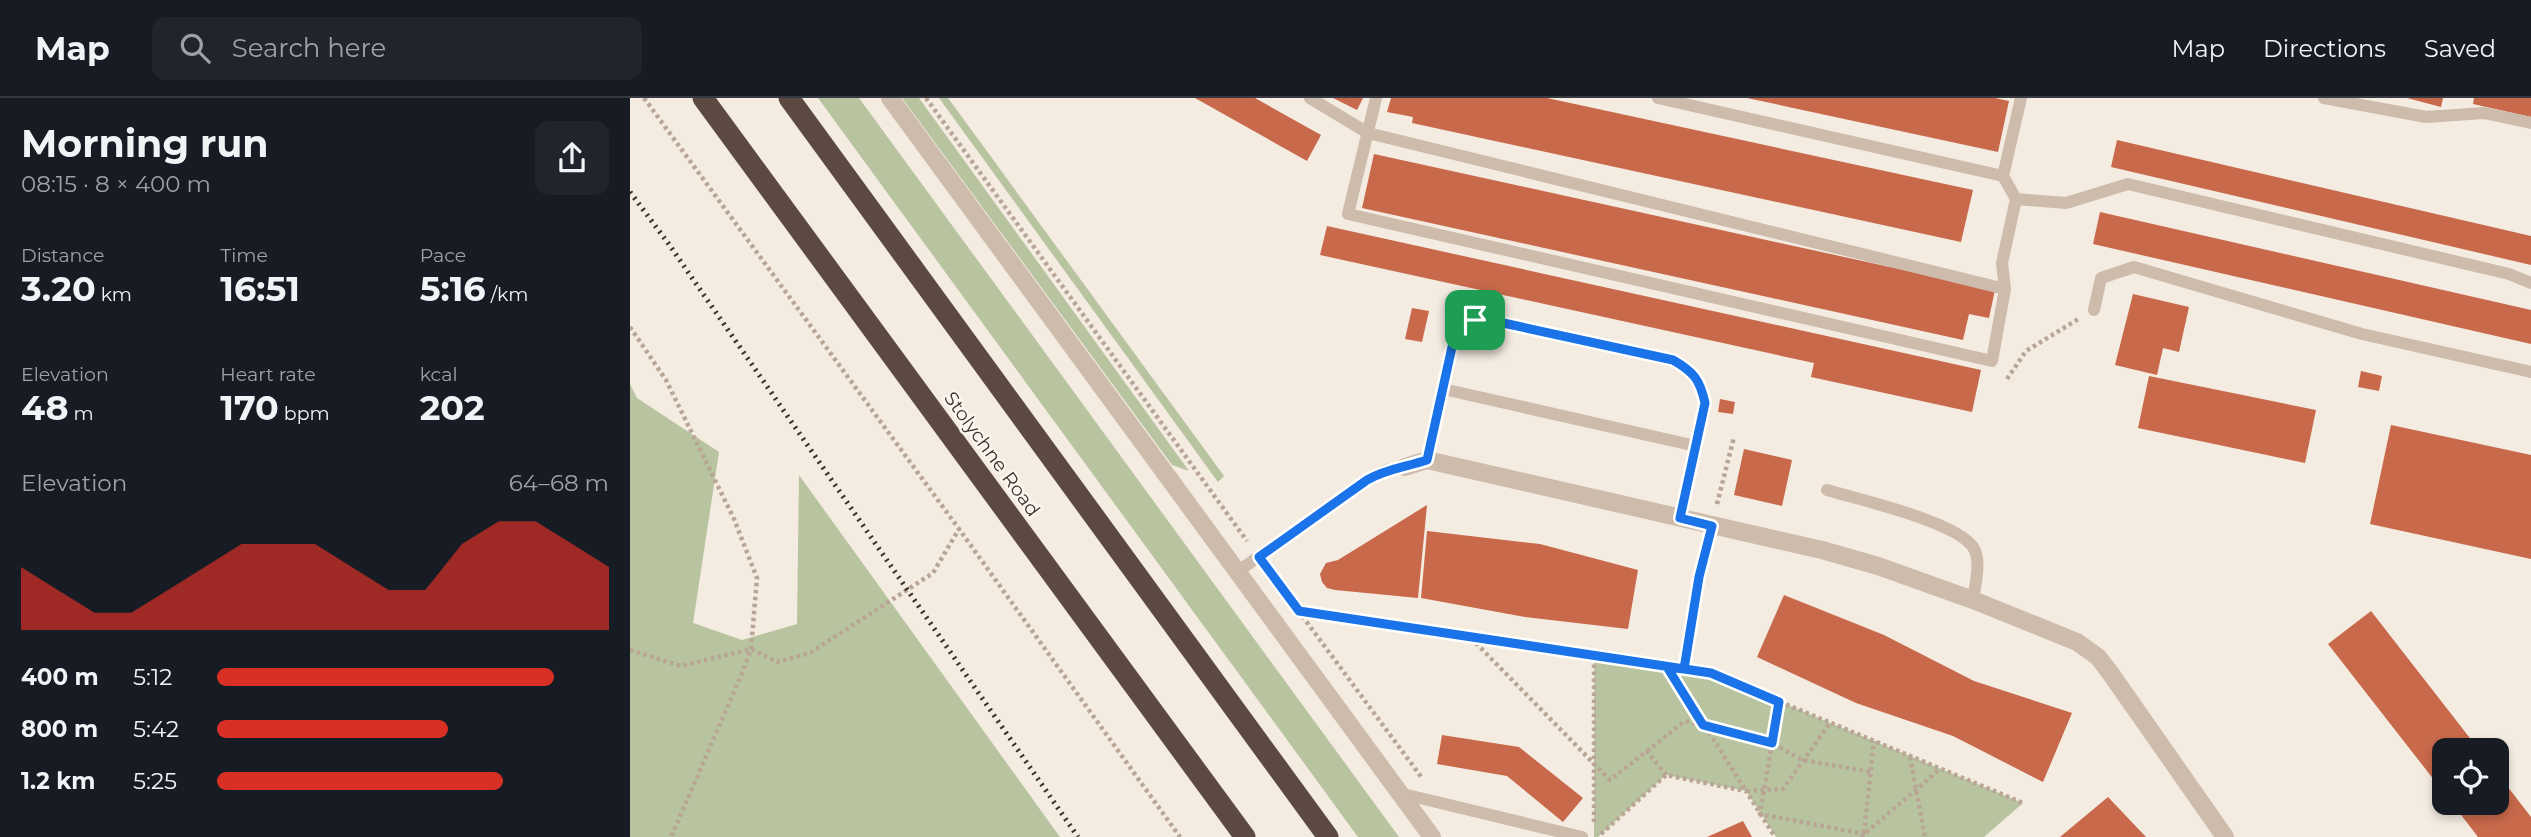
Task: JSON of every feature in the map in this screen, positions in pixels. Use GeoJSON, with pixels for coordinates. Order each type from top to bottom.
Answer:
{"type":"FeatureCollection","features":[{"type":"Feature","properties":{"kind":"highway","name":"Stolychne Road"},"geometry":{"type":"LineString","coordinates":[[702,98],[1245,837]]}},
{"type":"Feature","properties":{"kind":"highway"},"geometry":{"type":"LineString","coordinates":[[789,98],[1328,837]]}},
{"type":"Feature","properties":{"kind":"street"},"geometry":{"type":"LineString","coordinates":[[796,98],[811,129]]}},
{"type":"Feature","properties":{"kind":"street"},"geometry":{"type":"LineString","coordinates":[[890,98],[1432,837]]}},
{"type":"Feature","properties":{"kind":"street"},"geometry":{"type":"LineString","coordinates":[[1405,467],[1427,460],[1833,554],[1878,566],[1973,600],[2077,642],[2098,657],[2225,837]]}},
{"type":"Feature","properties":{"kind":"lane"},"geometry":{"type":"LineString","coordinates":[[1310,98],[1368,133],[2006,289]]}},
{"type":"Feature","properties":{"kind":"lane"},"geometry":{"type":"LineString","coordinates":[[1376,98],[1348,214],[1992,361],[2006,289],[2002,263],[2015,199],[2003,176],[2021,98]]}},
{"type":"Feature","properties":{"kind":"lane"},"geometry":{"type":"LineString","coordinates":[[1658,98],[2003,176]]}},
{"type":"Feature","properties":{"kind":"lane"},"geometry":{"type":"LineString","coordinates":[[2324,98],[2426,117],[2484,113],[2531,123]]}},
{"type":"Feature","properties":{"kind":"lane"},"geometry":{"type":"LineString","coordinates":[[2015,199],[2066,203],[2128,184],[2509,274],[2531,284]]}},
{"type":"Feature","properties":{"kind":"lane"},"geometry":{"type":"LineString","coordinates":[[2094,310],[2101,278],[2134,267],[2362,334],[2531,372]]}},
{"type":"Feature","properties":{"kind":"lane"},"geometry":{"type":"LineString","coordinates":[[1427,460],[1454,338],[1461,326],[1475,320],[1494,321],[1673,360],[1688,369],[1701,384],[1705,403],[1680,518]]}},
{"type":"Feature","properties":{"kind":"lane"},"geometry":{"type":"LineString","coordinates":[[1443,388],[1696,446]]}},
{"type":"Feature","properties":{"kind":"lane"},"geometry":{"type":"LineString","coordinates":[[1237,572],[1367,480],[1386,470],[1405,467]]}},
{"type":"Feature","properties":{"kind":"lane"},"geometry":{"type":"LineString","coordinates":[[1827,490],[1942,525],[1961,535],[1974,548],[1977,565],[1973,600]]}},
{"type":"Feature","properties":{"kind":"lane"},"geometry":{"type":"LineString","coordinates":[[1399,792],[1582,837]]}},
{"type":"Feature","properties":{"kind":"path"},"geometry":{"type":"LineString","coordinates":[[644,98],[1180,837]]}},
{"type":"Feature","properties":{"kind":"path"},"geometry":{"type":"LineString","coordinates":[[926,98],[1441,803]]}},
{"type":"Feature","properties":{"kind":"path"},"geometry":{"type":"LineString","coordinates":[[2007,379],[2025,351],[2094,310]]}},
{"type":"Feature","properties":{"kind":"path"},"geometry":{"type":"LineString","coordinates":[[630,327],[666,380],[734,519],[757,578],[751,649],[671,837]]}},
{"type":"Feature","properties":{"kind":"path"},"geometry":{"type":"LineString","coordinates":[[1684,669],[1699,577],[1734,437]]}},
{"type":"Feature","properties":{"kind":"path"},"geometry":{"type":"LineString","coordinates":[[630,650],[681,666],[751,649],[777,662],[810,653],[933,573],[959,529]]}},
{"type":"Feature","properties":{"kind":"path"},"geometry":{"type":"LineString","coordinates":[[1299,611],[1711,673],[2023,803]]}},
{"type":"Feature","properties":{"kind":"path"},"geometry":{"type":"LineString","coordinates":[[1471,638],[1610,780],[1685,721],[1772,743],[1802,760],[1871,772]]}},
{"type":"Feature","properties":{"kind":"path"},"geometry":{"type":"LineString","coordinates":[[1594,656],[1594,825]]}},
{"type":"Feature","properties":{"kind":"path"},"geometry":{"type":"LineString","coordinates":[[1667,667],[1775,837]]}},
{"type":"Feature","properties":{"kind":"path"},"geometry":{"type":"LineString","coordinates":[[1760,814],[1779,702]]}},
{"type":"Feature","properties":{"kind":"path"},"geometry":{"type":"LineString","coordinates":[[1647,751],[1666,775],[1746,791],[1783,789],[1830,723]]}},
{"type":"Feature","properties":{"kind":"path"},"geometry":{"type":"LineString","coordinates":[[1864,836],[1874,741]]}},
{"type":"Feature","properties":{"kind":"path"},"geometry":{"type":"LineString","coordinates":[[1910,756],[1925,837]]}},
{"type":"Feature","properties":{"kind":"path"},"geometry":{"type":"LineString","coordinates":[[1864,836],[1940,769]]}},
{"type":"Feature","properties":{"kind":"path"},"geometry":{"type":"LineString","coordinates":[[1598,837],[1666,775]]}},
{"type":"Feature","properties":{"kind":"path"},"geometry":{"type":"LineString","coordinates":[[1760,814],[1864,836]]}},
{"type":"Feature","properties":{"kind":"green space"},"geometry":{"type":"Polygon","coordinates":[[[818,98],[859,98],[1399,837],[1358,837],[818,98]]]}},
{"type":"Feature","properties":{"kind":"green space"},"geometry":{"type":"Polygon","coordinates":[[[902,98],[919,98],[1189,471],[1172,465],[902,98]]]}},
{"type":"Feature","properties":{"kind":"green space"},"geometry":{"type":"Polygon","coordinates":[[[939,98],[948,98],[1224,476],[1218,482],[939,98]]]}},
{"type":"Feature","properties":{"kind":"green space"},"geometry":{"type":"Polygon","coordinates":[[[630,384],[637,398],[719,452],[693,623],[742,640],[797,624],[799,475],[1060,837],[630,837],[630,384]]]}},
{"type":"Feature","properties":{"kind":"green space"},"geometry":{"type":"Polygon","coordinates":[[[1594,656],[1711,673],[2023,803],[1984,837],[1776,837],[1746,791],[1666,775],[1598,837],[1594,837],[1594,656]]]}},
{"type":"Feature","properties":{"kind":"building"},"geometry":{"type":"Polygon","coordinates":[[[1195,98],[1255,98],[1321,135],[1307,161],[1195,98]]]}},
{"type":"Feature","properties":{"kind":"building"},"geometry":{"type":"Polygon","coordinates":[[[1333,98],[1363,98],[1357,110],[1333,98]]]}},
{"type":"Feature","properties":{"kind":"building"},"geometry":{"type":"Polygon","coordinates":[[[1391,98],[1547,98],[1973,190],[1961,242],[1412,123],[1413,117],[1387,112],[1391,98]]]}},
{"type":"Feature","properties":{"kind":"building"},"geometry":{"type":"Polygon","coordinates":[[[1747,98],[1995,98],[2009,101],[1998,152],[1747,98]]]}},
{"type":"Feature","properties":{"kind":"building"},"geometry":{"type":"Polygon","coordinates":[[[2407,98],[2443,98],[2441,107],[2407,98]]]}},
{"type":"Feature","properties":{"kind":"building"},"geometry":{"type":"Polygon","coordinates":[[[2474,98],[2531,98],[2531,117],[2473,104],[2474,98]]]}},
{"type":"Feature","properties":{"kind":"building"},"geometry":{"type":"Polygon","coordinates":[[[2117,140],[2531,236],[2531,265],[2111,167],[2117,140]]]}},
{"type":"Feature","properties":{"kind":"building"},"geometry":{"type":"Polygon","coordinates":[[[1374,154],[1995,290],[1989,318],[1969,314],[1963,340],[1362,208],[1374,154]]]}},
{"type":"Feature","properties":{"kind":"building"},"geometry":{"type":"Polygon","coordinates":[[[2100,212],[2531,310],[2531,344],[2093,244],[2100,212]]]}},
{"type":"Feature","properties":{"kind":"building"},"geometry":{"type":"Polygon","coordinates":[[[1327,226],[1981,370],[1972,412],[1811,377],[1814,363],[1320,255],[1327,226]]]}},
{"type":"Feature","properties":{"kind":"building"},"geometry":{"type":"Polygon","coordinates":[[[2133,294],[2189,307],[2179,352],[2163,348],[2157,375],[2115,365],[2133,294]]]}},
{"type":"Feature","properties":{"kind":"building"},"geometry":{"type":"Polygon","coordinates":[[[1412,308],[1429,311],[1422,342],[1405,339],[1412,308]]]}},
{"type":"Feature","properties":{"kind":"building"},"geometry":{"type":"Polygon","coordinates":[[[2361,371],[2382,376],[2379,391],[2358,387],[2361,371]]]}},
{"type":"Feature","properties":{"kind":"building"},"geometry":{"type":"Polygon","coordinates":[[[2149,376],[2316,410],[2305,463],[2138,428],[2149,376]]]}},
{"type":"Feature","properties":{"kind":"building"},"geometry":{"type":"Polygon","coordinates":[[[1720,399],[1735,402],[1733,414],[1718,412],[1720,399]]]}},
{"type":"Feature","properties":{"kind":"building"},"geometry":{"type":"Polygon","coordinates":[[[2391,425],[2531,455],[2531,559],[2370,524],[2391,425]]]}},
{"type":"Feature","properties":{"kind":"building"},"geometry":{"type":"Polygon","coordinates":[[[1744,449],[1792,460],[1782,506],[1734,495],[1744,449]]]}},
{"type":"Feature","properties":{"kind":"building"},"geometry":{"type":"Polygon","coordinates":[[[1427,505],[1418,598],[1335,590],[1327,588],[1322,582],[1320,574],[1326,563],[1338,560],[1427,505]]]}},
{"type":"Feature","properties":{"kind":"building"},"geometry":{"type":"Polygon","coordinates":[[[1427,531],[1540,544],[1638,570],[1628,629],[1525,617],[1421,598],[1427,531]]]}},
{"type":"Feature","properties":{"kind":"building"},"geometry":{"type":"Polygon","coordinates":[[[1784,595],[1884,635],[1974,681],[2072,713],[2043,782],[1953,736],[1856,703],[1757,657],[1784,595]]]}},
{"type":"Feature","properties":{"kind":"building"},"geometry":{"type":"Polygon","coordinates":[[[2371,611],[2470,738],[2432,738],[2432,777],[2328,644],[2371,611]]]}},
{"type":"Feature","properties":{"kind":"building"},"geometry":{"type":"Polygon","coordinates":[[[1442,735],[1519,747],[1583,798],[1563,822],[1507,776],[1437,764],[1442,735]]]}},
{"type":"Feature","properties":{"kind":"building"},"geometry":{"type":"Polygon","coordinates":[[[2509,789],[2531,817],[2531,837],[2478,837],[2461,815],[2509,815],[2509,789]]]}},
{"type":"Feature","properties":{"kind":"building"},"geometry":{"type":"Polygon","coordinates":[[[2108,797],[2146,837],[2060,837],[2108,797]]]}},
{"type":"Feature","properties":{"kind":"building"},"geometry":{"type":"Polygon","coordinates":[[[1743,821],[1752,837],[1707,837],[1743,821]]]}},
{"type":"Feature","properties":{"kind":"railway"},"geometry":{"type":"LineString","coordinates":[[630,192],[668,243],[1078,837]]}},
{"type":"Feature","properties":{"kind":"route"},"geometry":{"type":"LineString","coordinates":[[1475,320],[1461,326],[1454,338],[1427,460],[1386,470],[1367,480],[1259,557],[1299,611],[1471,638],[1667,667],[1711,673],[1779,702],[1772,743],[1703,725],[1667,667],[1684,669],[1699,577],[1712,526],[1680,518],[1705,403],[1701,384],[1688,369],[1673,360],[1494,321],[1475,320]]}}]}
